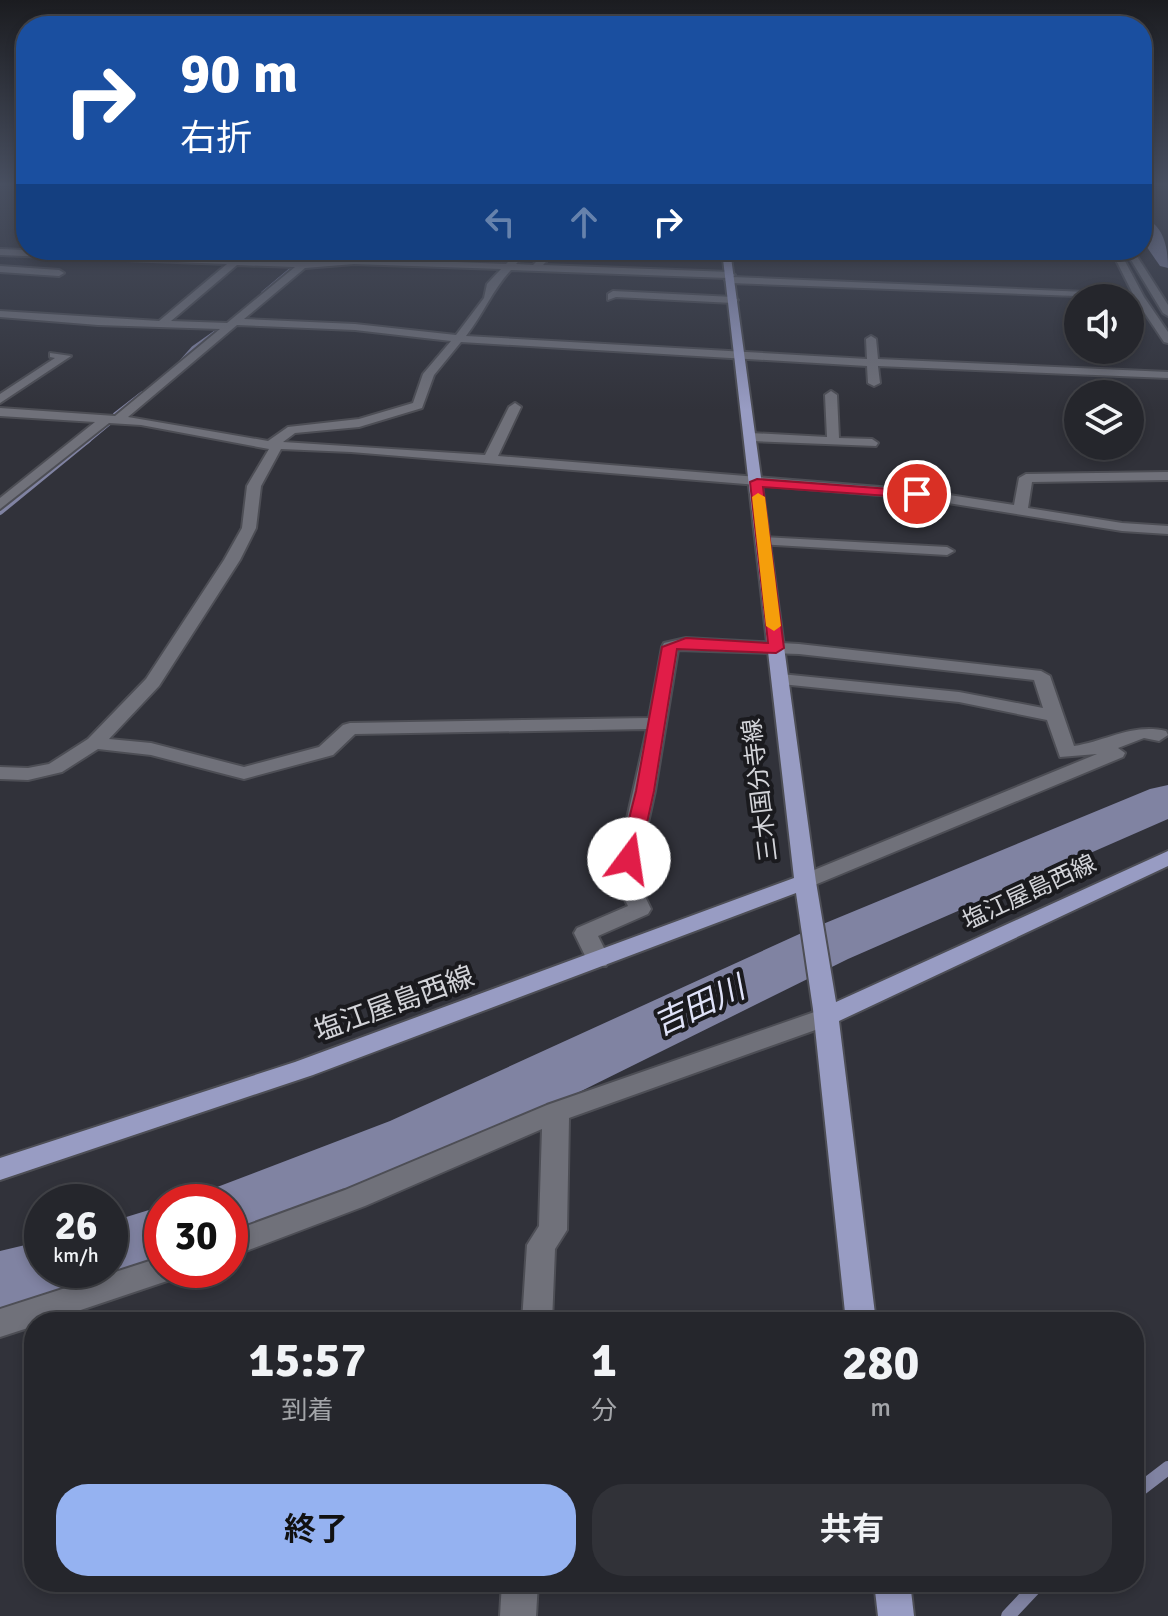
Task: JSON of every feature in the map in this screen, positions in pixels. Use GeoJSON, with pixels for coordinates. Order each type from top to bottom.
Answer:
{"type":"FeatureCollection","features":[{"type":"Feature","properties":{"kind":"main road","name":"三木国分寺線"},"geometry":{"type":"LineString","coordinates":[[727,260],[805,886],[825,1013],[860,1312]]}},
{"type":"Feature","properties":{"kind":"main road","name":"塩江屋島西線"},"geometry":{"type":"LineString","coordinates":[[825,1013],[1168,858]]}},
{"type":"Feature","properties":{"kind":"main road","name":"塩江屋島西線"},"geometry":{"type":"LineString","coordinates":[[0,1169],[130,1130],[316,1065],[805,886]]}},
{"type":"Feature","properties":{"kind":"main road"},"geometry":{"type":"LineString","coordinates":[[893,1592],[896,1616]]}},
{"type":"Feature","properties":{"kind":"street"},"geometry":{"type":"LineString","coordinates":[[40,272],[63,260]]}},
{"type":"Feature","properties":{"kind":"street"},"geometry":{"type":"LineString","coordinates":[[174,260],[287,265],[377,262],[1064,293]]}},
{"type":"Feature","properties":{"kind":"street"},"geometry":{"type":"LineString","coordinates":[[287,265],[293,260]]}},
{"type":"Feature","properties":{"kind":"street"},"geometry":{"type":"LineString","coordinates":[[0,773],[28,774],[55,768],[95,743],[153,682],[232,560],[249,528],[254,486],[274,445],[292,430],[341,426],[409,410],[418,405],[429,374],[489,298],[490,286],[516,260]]}},
{"type":"Feature","properties":{"kind":"street"},"geometry":{"type":"LineString","coordinates":[[535,268],[543,260]]}},
{"type":"Feature","properties":{"kind":"street"},"geometry":{"type":"LineString","coordinates":[[1120,260],[1132,284]]}},
{"type":"Feature","properties":{"kind":"street"},"geometry":{"type":"LineString","coordinates":[[1135,260],[1168,313]]}},
{"type":"Feature","properties":{"kind":"street"},"geometry":{"type":"LineString","coordinates":[[161,324],[234,263]]}},
{"type":"Feature","properties":{"kind":"street"},"geometry":{"type":"LineString","coordinates":[[0,505],[303,265]]}},
{"type":"Feature","properties":{"kind":"street"},"geometry":{"type":"LineString","coordinates":[[0,269],[59,273]]}},
{"type":"Feature","properties":{"kind":"street"},"geometry":{"type":"LineString","coordinates":[[611,298],[613,294],[733,300]]}},
{"type":"Feature","properties":{"kind":"street"},"geometry":{"type":"LineString","coordinates":[[1144,304],[1168,340]]}},
{"type":"Feature","properties":{"kind":"street"},"geometry":{"type":"LineString","coordinates":[[0,314],[161,324],[342,326],[456,338],[740,357],[1168,375]]}},
{"type":"Feature","properties":{"kind":"street"},"geometry":{"type":"LineString","coordinates":[[871,339],[874,383]]}},
{"type":"Feature","properties":{"kind":"street"},"geometry":{"type":"LineString","coordinates":[[0,399],[66,356],[54,355]]}},
{"type":"Feature","properties":{"kind":"street"},"geometry":{"type":"LineString","coordinates":[[831,395],[833,439]]}},
{"type":"Feature","properties":{"kind":"street"},"geometry":{"type":"LineString","coordinates":[[489,461],[515,407]]}},
{"type":"Feature","properties":{"kind":"street"},"geometry":{"type":"LineString","coordinates":[[0,412],[174,426],[274,445],[351,448],[917,494],[1020,512],[1168,530]]}},
{"type":"Feature","properties":{"kind":"street"},"geometry":{"type":"LineString","coordinates":[[750,437],[872,443]]}},
{"type":"Feature","properties":{"kind":"street"},"geometry":{"type":"LineString","coordinates":[[1020,512],[1026,478],[1168,476]]}},
{"type":"Feature","properties":{"kind":"street"},"geometry":{"type":"LineString","coordinates":[[763,541],[947,551]]}},
{"type":"Feature","properties":{"kind":"street"},"geometry":{"type":"LineString","coordinates":[[598,960],[585,933],[640,909],[627,882],[628,871],[670,647],[686,643],[776,648],[1041,676],[1067,753],[1100,748],[1143,732],[1164,734]]}},
{"type":"Feature","properties":{"kind":"street"},"geometry":{"type":"LineString","coordinates":[[781,679],[959,697],[1004,715],[1054,716]]}},
{"type":"Feature","properties":{"kind":"street"},"geometry":{"type":"LineString","coordinates":[[95,743],[151,749],[244,773],[326,751],[350,729],[655,723]]}},
{"type":"Feature","properties":{"kind":"street"},"geometry":{"type":"LineString","coordinates":[[805,886],[1164,734]]}},
{"type":"Feature","properties":{"kind":"street"},"geometry":{"type":"LineString","coordinates":[[248,1238],[355,1198],[556,1112],[825,1013]]}},
{"type":"Feature","properties":{"kind":"street"},"geometry":{"type":"LineString","coordinates":[[538,1312],[541,1245],[553,1230],[556,1112]]}},
{"type":"Feature","properties":{"kind":"street"},"geometry":{"type":"LineString","coordinates":[[34,1312],[144,1276]]}},
{"type":"Feature","properties":{"kind":"street"},"geometry":{"type":"LineString","coordinates":[[0,1323],[24,1315]]}},
{"type":"Feature","properties":{"kind":"street"},"geometry":{"type":"LineString","coordinates":[[518,1616],[519,1592]]}},
{"type":"Feature","properties":{"kind":"waterway"},"geometry":{"type":"LineString","coordinates":[[302,263],[305,260]]}},
{"type":"Feature","properties":{"kind":"waterway"},"geometry":{"type":"LineString","coordinates":[[263,293],[294,267]]}},
{"type":"Feature","properties":{"kind":"waterway"},"geometry":{"type":"LineString","coordinates":[[178,366],[194,348],[228,324]]}},
{"type":"Feature","properties":{"kind":"waterway"},"geometry":{"type":"LineString","coordinates":[[115,415],[142,394]]}},
{"type":"Feature","properties":{"kind":"waterway"},"geometry":{"type":"LineString","coordinates":[[86,442],[110,422]]}},
{"type":"Feature","properties":{"kind":"waterway"},"geometry":{"type":"LineString","coordinates":[[0,512],[88,440]]}},
{"type":"Feature","properties":{"kind":"waterway","name":"吉田川"},"geometry":{"type":"LineString","coordinates":[[248,1207],[415,1141],[827,945],[1168,800]]}},
{"type":"Feature","properties":{"kind":"waterway","name":"吉田川"},"geometry":{"type":"LineString","coordinates":[[128,1249],[144,1244]]}},
{"type":"Feature","properties":{"kind":"waterway","name":"吉田川"},"geometry":{"type":"LineString","coordinates":[[0,1285],[24,1279]]}},
{"type":"Feature","properties":{"kind":"waterway"},"geometry":{"type":"LineString","coordinates":[[1144,1486],[1168,1468]]}},
{"type":"Feature","properties":{"kind":"waterway"},"geometry":{"type":"LineString","coordinates":[[1008,1616],[1031,1592]]}},
{"type":"Feature","properties":{"kind":"slow traffic"},"geometry":{"type":"LineString","coordinates":[[758,497],[774,626]]}},
{"type":"Feature","properties":{"kind":"route"},"geometry":{"type":"LineString","coordinates":[[629,859],[645,791],[670,647],[686,643],[776,648],[757,482],[917,494]]}}]}
